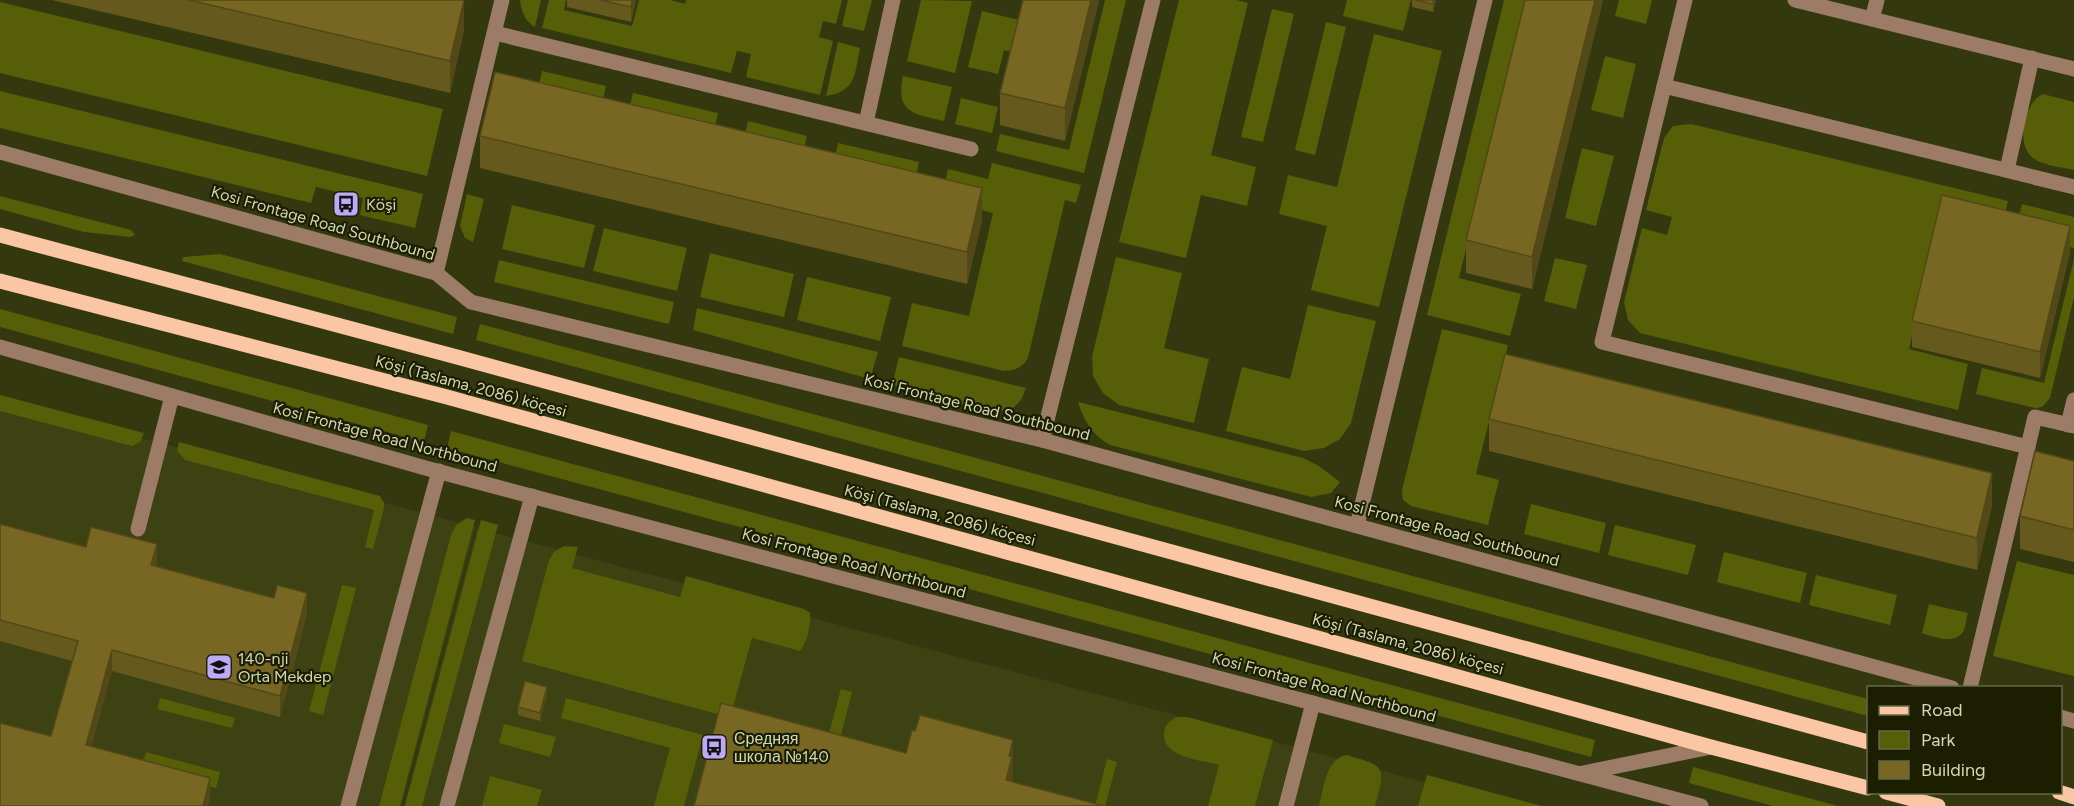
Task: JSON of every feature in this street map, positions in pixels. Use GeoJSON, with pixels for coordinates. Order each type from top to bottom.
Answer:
{"type":"FeatureCollection","features":[{"type":"Feature","properties":{"kind":"main road","name":"Köşi (Taslama, 2086) köçesi"},"geometry":{"type":"LineString","coordinates":[[0,235],[446,354],[1867,741]]}},
{"type":"Feature","properties":{"kind":"main road","name":"Köşi (Taslama, 2086) köçesi"},"geometry":{"type":"LineString","coordinates":[[0,281],[447,397],[1711,747],[1867,787]]}},
{"type":"Feature","properties":{"kind":"main road"},"geometry":{"type":"LineString","coordinates":[[1893,794],[1938,806]]}},
{"type":"Feature","properties":{"kind":"street"},"geometry":{"type":"LineString","coordinates":[[436,273],[502,0]]}},
{"type":"Feature","properties":{"kind":"street"},"geometry":{"type":"LineString","coordinates":[[866,123],[894,0]]}},
{"type":"Feature","properties":{"kind":"street"},"geometry":{"type":"LineString","coordinates":[[1042,440],[1153,0]]}},
{"type":"Feature","properties":{"kind":"street"},"geometry":{"type":"LineString","coordinates":[[1358,525],[1485,0]]}},
{"type":"Feature","properties":{"kind":"street"},"geometry":{"type":"LineString","coordinates":[[1685,0],[1602,342],[2028,447]]}},
{"type":"Feature","properties":{"kind":"street"},"geometry":{"type":"LineString","coordinates":[[1795,0],[2074,69]]}},
{"type":"Feature","properties":{"kind":"street"},"geometry":{"type":"LineString","coordinates":[[1872,19],[1876,0]]}},
{"type":"Feature","properties":{"kind":"street"},"geometry":{"type":"LineString","coordinates":[[495,33],[971,149]]}},
{"type":"Feature","properties":{"kind":"street"},"geometry":{"type":"LineString","coordinates":[[2007,171],[2032,58]]}},
{"type":"Feature","properties":{"kind":"street"},"geometry":{"type":"LineString","coordinates":[[1664,86],[2074,187]]}},
{"type":"Feature","properties":{"kind":"street","name":"Kosi Frontage Road Southbound"},"geometry":{"type":"LineString","coordinates":[[0,152],[436,273],[471,302],[1042,440],[1948,686]]}},
{"type":"Feature","properties":{"kind":"street","name":"Kosi Frontage Road Northbound"},"geometry":{"type":"LineString","coordinates":[[0,347],[439,471],[1701,806]]}},
{"type":"Feature","properties":{"kind":"street"},"geometry":{"type":"LineString","coordinates":[[138,529],[172,396]]}},
{"type":"Feature","properties":{"kind":"street"},"geometry":{"type":"LineString","coordinates":[[1970,686],[2035,417],[2071,425],[2074,400]]}},
{"type":"Feature","properties":{"kind":"street"},"geometry":{"type":"LineString","coordinates":[[348,806],[439,471]]}},
{"type":"Feature","properties":{"kind":"street"},"geometry":{"type":"LineString","coordinates":[[447,806],[532,496]]}},
{"type":"Feature","properties":{"kind":"street"},"geometry":{"type":"LineString","coordinates":[[1286,806],[1313,703]]}},
{"type":"Feature","properties":{"kind":"street"},"geometry":{"type":"LineString","coordinates":[[1580,773],[1711,747]]}},
{"type":"Feature","properties":{"kind":"shaded area","name":"140-nji Orta Mekdep"},"geometry":{"type":"Polygon","coordinates":[[[0,400],[475,527],[401,806],[0,806],[0,400]]]}},
{"type":"Feature","properties":{"kind":"shaded area"},"geometry":{"type":"Polygon","coordinates":[[[477,528],[1514,806],[404,806],[477,528]]]}},
{"type":"Feature","properties":{"kind":"green space"},"geometry":{"type":"Polygon","coordinates":[[[520,0],[541,0],[535,27],[524,15],[520,0]]]}},
{"type":"Feature","properties":{"kind":"green space"},"geometry":{"type":"Polygon","coordinates":[[[549,0],[566,0],[564,10],[632,26],[639,0],[670,0],[685,4],[686,0],[842,0],[836,24],[823,21],[819,37],[833,41],[820,95],[746,77],[751,54],[737,51],[731,73],[542,28],[549,0]]]}},
{"type":"Feature","properties":{"kind":"green space"},"geometry":{"type":"Polygon","coordinates":[[[848,0],[872,0],[864,31],[842,26],[848,0]]]}},
{"type":"Feature","properties":{"kind":"green space"},"geometry":{"type":"Polygon","coordinates":[[[921,0],[972,1],[955,73],[907,61],[921,0]]]}},
{"type":"Feature","properties":{"kind":"green space"},"geometry":{"type":"Polygon","coordinates":[[[1105,0],[1126,0],[1084,173],[996,151],[1000,134],[1069,150],[1105,0]]]}},
{"type":"Feature","properties":{"kind":"green space"},"geometry":{"type":"Polygon","coordinates":[[[1179,0],[1237,0],[1248,3],[1211,155],[1256,167],[1247,206],[1201,195],[1186,258],[1119,242],[1179,0]]]}},
{"type":"Feature","properties":{"kind":"green space"},"geometry":{"type":"Polygon","coordinates":[[[1347,0],[1411,0],[1403,31],[1343,16],[1347,0]]]}},
{"type":"Feature","properties":{"kind":"green space"},"geometry":{"type":"Polygon","coordinates":[[[1504,0],[1527,0],[1459,278],[1521,294],[1510,336],[1427,315],[1504,0]]]}},
{"type":"Feature","properties":{"kind":"green space"},"geometry":{"type":"Polygon","coordinates":[[[1619,0],[1652,0],[1646,24],[1615,16],[1619,0]]]}},
{"type":"Feature","properties":{"kind":"green space"},"geometry":{"type":"Polygon","coordinates":[[[0,2],[443,109],[427,176],[0,73],[0,2]]]}},
{"type":"Feature","properties":{"kind":"green space"},"geometry":{"type":"Polygon","coordinates":[[[1272,9],[1294,14],[1263,142],[1241,137],[1272,9]]]}},
{"type":"Feature","properties":{"kind":"green space"},"geometry":{"type":"Polygon","coordinates":[[[982,11],[1019,20],[1011,52],[1004,50],[998,74],[968,67],[982,11]]]}},
{"type":"Feature","properties":{"kind":"green space"},"geometry":{"type":"Polygon","coordinates":[[[1326,22],[1346,27],[1315,155],[1295,150],[1326,22]]]}},
{"type":"Feature","properties":{"kind":"green space"},"geometry":{"type":"Polygon","coordinates":[[[1374,34],[1442,51],[1379,307],[1311,290],[1327,226],[1279,214],[1288,175],[1337,187],[1374,34]]]}},
{"type":"Feature","properties":{"kind":"green space"},"geometry":{"type":"Polygon","coordinates":[[[838,42],[860,48],[857,65],[849,86],[836,94],[826,96],[838,42]]]}},
{"type":"Feature","properties":{"kind":"green space"},"geometry":{"type":"Polygon","coordinates":[[[1605,56],[1636,64],[1623,118],[1591,110],[1605,56]]]}},
{"type":"Feature","properties":{"kind":"green space"},"geometry":{"type":"Polygon","coordinates":[[[542,71],[606,86],[599,117],[535,102],[542,71]]]}},
{"type":"Feature","properties":{"kind":"green space"},"geometry":{"type":"Polygon","coordinates":[[[903,76],[952,87],[944,121],[909,110],[902,98],[903,76]]]}},
{"type":"Feature","properties":{"kind":"green space"},"geometry":{"type":"Polygon","coordinates":[[[0,91],[423,194],[415,228],[360,215],[363,198],[316,187],[311,203],[0,128],[0,91]]]}},
{"type":"Feature","properties":{"kind":"green space"},"geometry":{"type":"Polygon","coordinates":[[[633,93],[718,113],[711,144],[626,124],[633,93]]]}},
{"type":"Feature","properties":{"kind":"green space"},"geometry":{"type":"Polygon","coordinates":[[[2043,94],[2074,102],[2074,170],[2042,163],[2027,152],[2024,144],[2024,124],[2031,106],[2043,94]]]}},
{"type":"Feature","properties":{"kind":"green space"},"geometry":{"type":"Polygon","coordinates":[[[961,98],[998,107],[992,133],[955,124],[961,98]]]}},
{"type":"Feature","properties":{"kind":"green space"},"geometry":{"type":"Polygon","coordinates":[[[748,121],[807,136],[800,166],[741,152],[748,121]]]}},
{"type":"Feature","properties":{"kind":"green space"},"geometry":{"type":"Polygon","coordinates":[[[1691,124],[2008,201],[2001,230],[1941,216],[1909,349],[1968,364],[1958,410],[1640,333],[1628,320],[1624,302],[1642,228],[1667,235],[1672,217],[1646,210],[1664,138],[1673,126],[1691,124]]]}},
{"type":"Feature","properties":{"kind":"green space"},"geometry":{"type":"Polygon","coordinates":[[[838,143],[919,162],[912,193],[831,174],[838,143]]]}},
{"type":"Feature","properties":{"kind":"green space"},"geometry":{"type":"Polygon","coordinates":[[[1582,148],[1614,156],[1596,226],[1565,218],[1582,148]]]}},
{"type":"Feature","properties":{"kind":"green space"},"geometry":{"type":"Polygon","coordinates":[[[992,163],[1081,185],[1076,203],[1065,200],[1028,358],[1018,368],[1004,371],[902,346],[912,303],[969,316],[993,213],[941,200],[948,169],[988,179],[992,163]]]}},
{"type":"Feature","properties":{"kind":"green space"},"geometry":{"type":"Polygon","coordinates":[[[467,194],[484,199],[473,242],[465,238],[460,226],[467,194]]]}},
{"type":"Feature","properties":{"kind":"green space"},"geometry":{"type":"Polygon","coordinates":[[[0,196],[131,230],[135,235],[130,237],[84,232],[0,209],[0,196]]]}},
{"type":"Feature","properties":{"kind":"green space"},"geometry":{"type":"Polygon","coordinates":[[[2022,204],[2074,217],[2074,248],[2014,234],[2022,204]]]}},
{"type":"Feature","properties":{"kind":"green space"},"geometry":{"type":"Polygon","coordinates":[[[512,205],[595,225],[584,268],[502,249],[512,205]]]}},
{"type":"Feature","properties":{"kind":"green space"},"geometry":{"type":"Polygon","coordinates":[[[604,228],[687,248],[677,291],[593,271],[604,228]]]}},
{"type":"Feature","properties":{"kind":"green space"},"geometry":{"type":"Polygon","coordinates":[[[710,253],[794,274],[784,317],[700,297],[710,253]]]}},
{"type":"Feature","properties":{"kind":"green space"},"geometry":{"type":"Polygon","coordinates":[[[220,254],[457,317],[453,334],[182,261],[183,257],[220,254]]]}},
{"type":"Feature","properties":{"kind":"green space"},"geometry":{"type":"Polygon","coordinates":[[[1116,257],[1182,273],[1164,348],[1209,359],[1194,423],[1119,405],[1103,393],[1093,376],[1092,357],[1116,257]]]}},
{"type":"Feature","properties":{"kind":"green space"},"geometry":{"type":"Polygon","coordinates":[[[1555,258],[1587,265],[1576,309],[1544,301],[1555,258]]]}},
{"type":"Feature","properties":{"kind":"green space"},"geometry":{"type":"Polygon","coordinates":[[[2074,259],[2074,297],[2050,398],[2042,407],[2035,408],[1976,394],[1982,368],[2044,383],[2074,259]]]}},
{"type":"Feature","properties":{"kind":"green space"},"geometry":{"type":"Polygon","coordinates":[[[499,260],[674,302],[669,324],[494,282],[499,260]]]}},
{"type":"Feature","properties":{"kind":"green space"},"geometry":{"type":"Polygon","coordinates":[[[807,277],[891,297],[880,341],[797,320],[807,277]]]}},
{"type":"Feature","properties":{"kind":"green space"},"geometry":{"type":"Polygon","coordinates":[[[1308,305],[1376,321],[1351,423],[1340,439],[1324,448],[1304,451],[1226,431],[1242,367],[1290,379],[1308,305]]]}},
{"type":"Feature","properties":{"kind":"green space"},"geometry":{"type":"Polygon","coordinates":[[[697,308],[878,352],[870,379],[693,330],[697,308]]]}},
{"type":"Feature","properties":{"kind":"green space"},"geometry":{"type":"Polygon","coordinates":[[[0,309],[428,425],[424,442],[0,327],[0,309]]]}},
{"type":"Feature","properties":{"kind":"green space"},"geometry":{"type":"Polygon","coordinates":[[[480,324],[1867,699],[1867,716],[476,340],[480,324]]]}},
{"type":"Feature","properties":{"kind":"green space"},"geometry":{"type":"Polygon","coordinates":[[[1442,329],[1508,345],[1476,474],[1499,480],[1488,525],[1411,506],[1403,500],[1402,490],[1442,329]]]}},
{"type":"Feature","properties":{"kind":"green space"},"geometry":{"type":"Polygon","coordinates":[[[899,357],[1026,388],[1021,400],[1013,408],[992,413],[892,385],[899,357]]]}},
{"type":"Feature","properties":{"kind":"green space"},"geometry":{"type":"Polygon","coordinates":[[[0,395],[144,433],[140,442],[132,446],[0,411],[0,395]]]}},
{"type":"Feature","properties":{"kind":"green space"},"geometry":{"type":"Polygon","coordinates":[[[1078,402],[1303,458],[1319,466],[1340,482],[1331,493],[1311,497],[1110,445],[1098,437],[1090,427],[1078,402]]]}},
{"type":"Feature","properties":{"kind":"green space"},"geometry":{"type":"Polygon","coordinates":[[[451,431],[1595,740],[1591,757],[447,448],[451,431]]]}},
{"type":"Feature","properties":{"kind":"green space"},"geometry":{"type":"Polygon","coordinates":[[[179,442],[380,496],[384,508],[373,549],[365,547],[374,510],[185,460],[177,451],[179,442]]]}},
{"type":"Feature","properties":{"kind":"green space"},"geometry":{"type":"Polygon","coordinates":[[[1531,504],[1606,523],[1599,553],[1524,534],[1531,504]]]}},
{"type":"Feature","properties":{"kind":"green space"},"geometry":{"type":"Polygon","coordinates":[[[467,518],[475,520],[400,806],[379,806],[451,535],[456,525],[467,518]]]}},
{"type":"Feature","properties":{"kind":"green space"},"geometry":{"type":"Polygon","coordinates":[[[481,520],[498,525],[422,806],[405,806],[481,520]]]}},
{"type":"Feature","properties":{"kind":"green space"},"geometry":{"type":"Polygon","coordinates":[[[1615,525],[1696,545],[1688,575],[1608,555],[1615,525]]]}},
{"type":"Feature","properties":{"kind":"green space"},"geometry":{"type":"Polygon","coordinates":[[[564,546],[578,547],[572,568],[680,597],[686,576],[804,609],[810,613],[808,632],[800,651],[752,638],[733,707],[829,733],[841,689],[852,692],[838,747],[522,661],[549,560],[554,552],[564,546]]]}},
{"type":"Feature","properties":{"kind":"green space"},"geometry":{"type":"Polygon","coordinates":[[[1724,552],[1807,573],[1800,603],[1717,582],[1724,552]]]}},
{"type":"Feature","properties":{"kind":"green space"},"geometry":{"type":"Polygon","coordinates":[[[2017,561],[2074,575],[2074,676],[1993,656],[2017,561]]]}},
{"type":"Feature","properties":{"kind":"green space"},"geometry":{"type":"Polygon","coordinates":[[[1816,575],[1897,595],[1890,625],[1809,605],[1816,575]]]}},
{"type":"Feature","properties":{"kind":"green space"},"geometry":{"type":"Polygon","coordinates":[[[342,585],[356,588],[323,715],[309,711],[342,585]]]}},
{"type":"Feature","properties":{"kind":"green space"},"geometry":{"type":"Polygon","coordinates":[[[1929,604],[1968,613],[1963,632],[1949,639],[1922,633],[1929,604]]]}},
{"type":"Feature","properties":{"kind":"green space"},"geometry":{"type":"Polygon","coordinates":[[[160,698],[235,718],[232,728],[157,709],[160,698]]]}},
{"type":"Feature","properties":{"kind":"green space"},"geometry":{"type":"Polygon","coordinates":[[[566,698],[703,735],[684,806],[654,806],[670,748],[561,718],[566,698]]]}},
{"type":"Feature","properties":{"kind":"green space"},"geometry":{"type":"Polygon","coordinates":[[[1177,717],[1187,717],[1273,740],[1255,806],[1208,806],[1219,765],[1185,757],[1170,749],[1164,732],[1168,724],[1177,717]]]}},
{"type":"Feature","properties":{"kind":"green space"},"geometry":{"type":"Polygon","coordinates":[[[504,724],[556,737],[550,757],[499,743],[504,724]]]}},
{"type":"Feature","properties":{"kind":"green space"},"geometry":{"type":"Polygon","coordinates":[[[146,752],[220,772],[216,788],[141,768],[146,752]]]}},
{"type":"Feature","properties":{"kind":"green space"},"geometry":{"type":"Polygon","coordinates":[[[1346,755],[1376,765],[1380,770],[1381,783],[1375,806],[1319,806],[1326,776],[1334,763],[1346,755]]]}},
{"type":"Feature","properties":{"kind":"green space"},"geometry":{"type":"Polygon","coordinates":[[[1107,759],[1117,762],[1105,806],[1095,806],[1107,759]]]}},
{"type":"Feature","properties":{"kind":"green space"},"geometry":{"type":"Polygon","coordinates":[[[1693,767],[1838,806],[1773,806],[1689,783],[1693,767]]]}},
{"type":"Feature","properties":{"kind":"green space"},"geometry":{"type":"Polygon","coordinates":[[[1427,775],[1542,806],[1418,806],[1427,775]]]}},
{"type":"Feature","properties":{"kind":"green space"},"geometry":{"type":"Polygon","coordinates":[[[490,776],[542,790],[537,806],[482,806],[490,776]]]}},
{"type":"Feature","properties":{"kind":"building"},"geometry":{"type":"Polygon","coordinates":[[[189,0],[464,0],[450,61],[189,0]]]}},
{"type":"Feature","properties":{"kind":"building"},"geometry":{"type":"Polygon","coordinates":[[[600,0],[632,0],[631,7],[600,0]]]}},
{"type":"Feature","properties":{"kind":"building"},"geometry":{"type":"Polygon","coordinates":[[[1023,0],[1091,0],[1065,108],[1000,93],[1023,0]]]}},
{"type":"Feature","properties":{"kind":"building"},"geometry":{"type":"Polygon","coordinates":[[[1415,0],[1434,0],[1433,4],[1415,0]]]}},
{"type":"Feature","properties":{"kind":"building"},"geometry":{"type":"Polygon","coordinates":[[[1525,0],[1595,0],[1532,257],[1466,240],[1525,0]]]}},
{"type":"Feature","properties":{"kind":"building"},"geometry":{"type":"Polygon","coordinates":[[[495,72],[982,188],[967,252],[480,136],[495,72]]]}},
{"type":"Feature","properties":{"kind":"building"},"geometry":{"type":"Polygon","coordinates":[[[1942,195],[2070,226],[2040,352],[1912,321],[1942,195]]]}},
{"type":"Feature","properties":{"kind":"building"},"geometry":{"type":"Polygon","coordinates":[[[1505,354],[1992,473],[1977,538],[1489,419],[1505,354]]]}},
{"type":"Feature","properties":{"kind":"building"},"geometry":{"type":"Polygon","coordinates":[[[2035,451],[2074,461],[2074,530],[2020,516],[2035,451]]]}},
{"type":"Feature","properties":{"kind":"building"},"geometry":{"type":"Polygon","coordinates":[[[0,524],[86,547],[91,527],[157,544],[151,565],[274,598],[277,585],[307,593],[280,696],[112,650],[86,745],[210,778],[203,806],[0,806],[0,723],[51,736],[78,641],[0,620],[0,524]]]}},
{"type":"Feature","properties":{"kind":"building"},"geometry":{"type":"Polygon","coordinates":[[[525,681],[547,687],[540,713],[518,707],[525,681]]]}},
{"type":"Feature","properties":{"kind":"building"},"geometry":{"type":"Polygon","coordinates":[[[721,703],[906,753],[912,730],[915,731],[920,715],[1013,740],[1009,756],[1012,757],[1006,780],[1104,806],[694,806],[721,703]]]}},
{"type":"Feature","properties":{"kind":"place","name":"Köşi"},"geometry":{"type":"Point","coordinates":[346,204]}},
{"type":"Feature","properties":{"kind":"place","name":"140-nji Orta Mekdep"},"geometry":{"type":"Point","coordinates":[219,667]}},
{"type":"Feature","properties":{"kind":"place","name":"Средняя школа №140"},"geometry":{"type":"Point","coordinates":[714,747]}}]}
